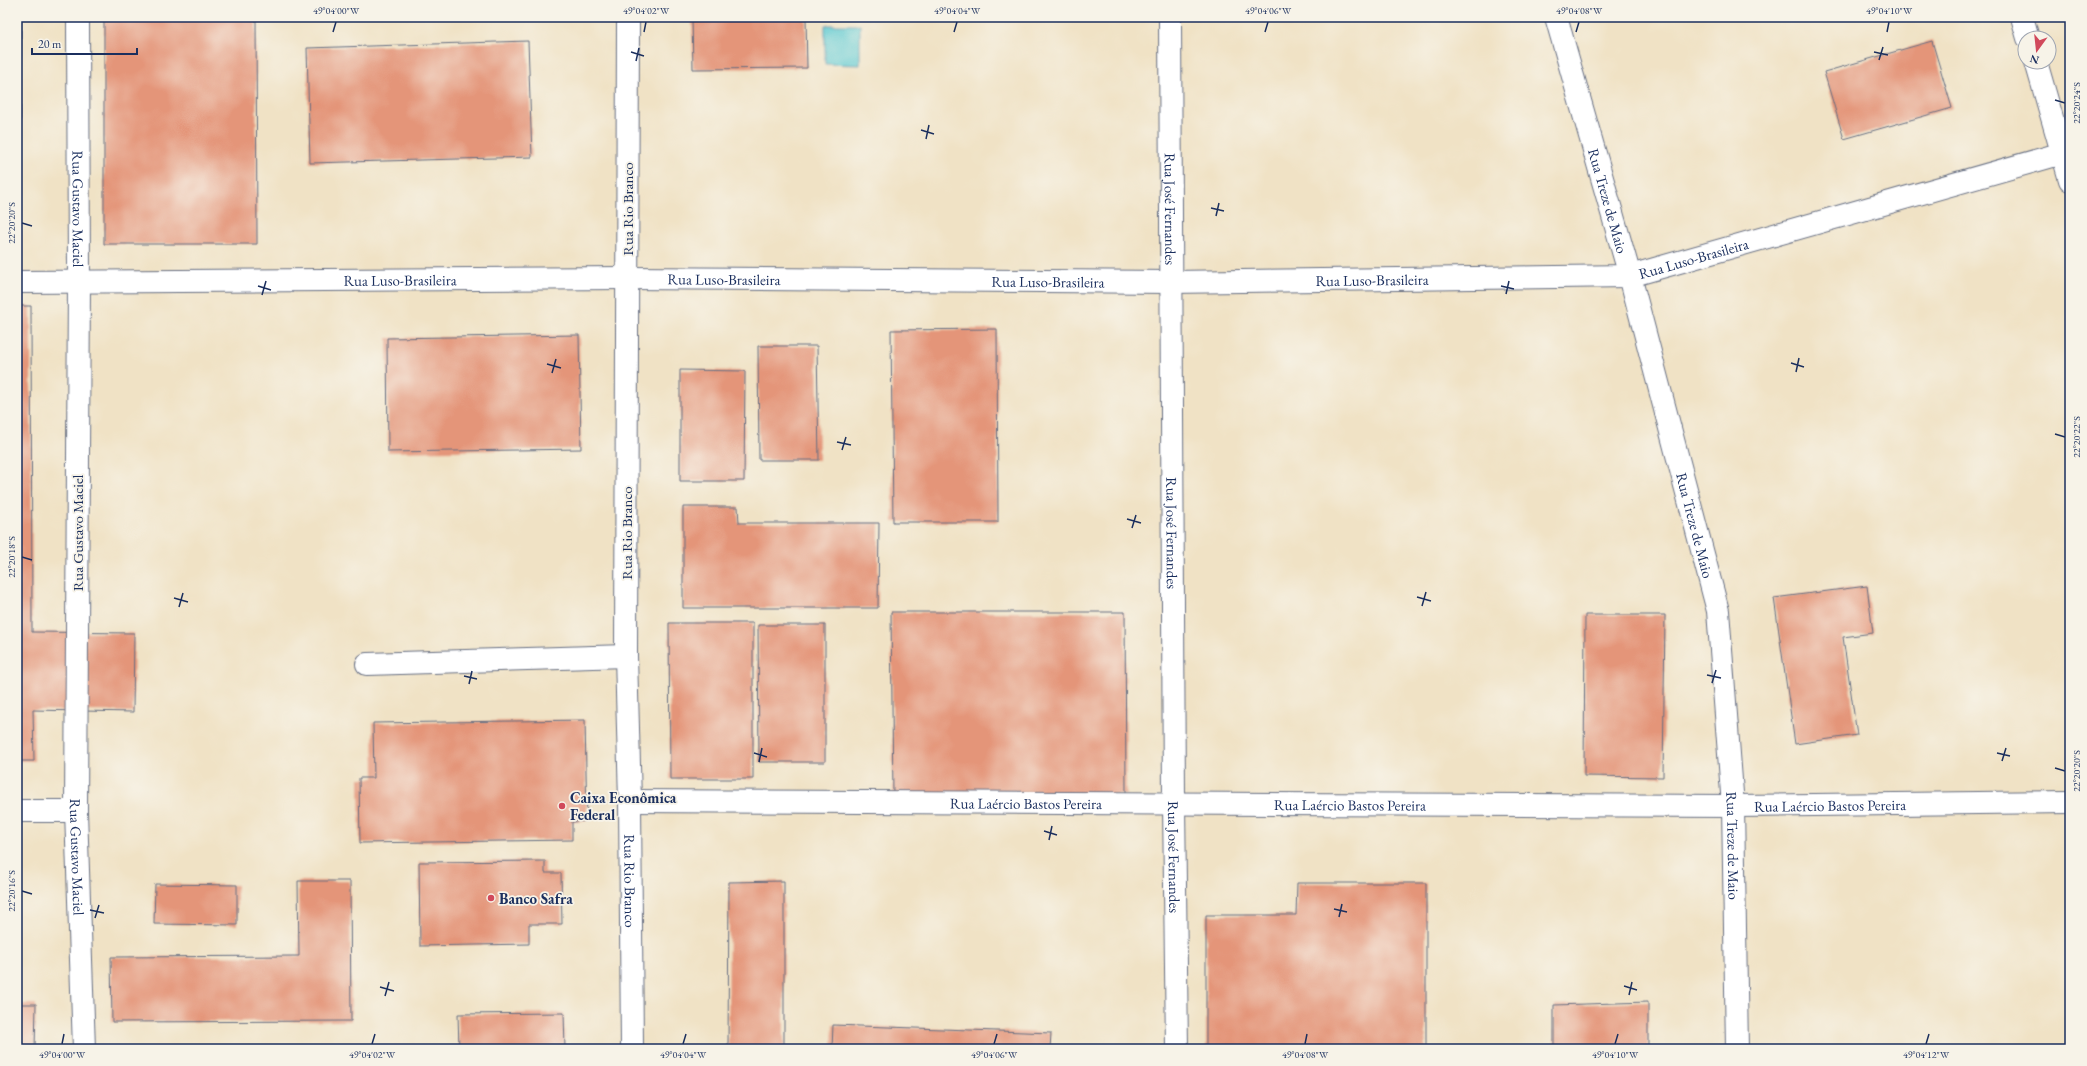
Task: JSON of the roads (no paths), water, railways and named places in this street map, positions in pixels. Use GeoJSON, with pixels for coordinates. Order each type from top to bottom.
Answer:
{"type":"FeatureCollection","features":[{"type":"Feature","properties":{"kind":"street","name":"Rua Gustavo Maciel"},"geometry":{"type":"LineString","coordinates":[[78,17],[79,281],[76,811],[84,1049]]}},
{"type":"Feature","properties":{"kind":"street","name":"Rua Rio Branco"},"geometry":{"type":"LineString","coordinates":[[628,17],[626,656],[630,801],[632,1049]]}},
{"type":"Feature","properties":{"kind":"street","name":"Rua José Fernandes"},"geometry":{"type":"LineString","coordinates":[[1170,17],[1174,803],[1178,1049]]}},
{"type":"Feature","properties":{"kind":"street","name":"Rua Treze de Maio"},"geometry":{"type":"LineString","coordinates":[[1556,17],[1630,276],[1718,612],[1733,806],[1737,1049]]}},
{"type":"Feature","properties":{"kind":"street"},"geometry":{"type":"LineString","coordinates":[[2022,17],[2026,30]]}},
{"type":"Feature","properties":{"kind":"street"},"geometry":{"type":"LineString","coordinates":[[2038,70],[2070,180]]}},
{"type":"Feature","properties":{"kind":"street","name":"Rua Luso-Brasileira"},"geometry":{"type":"LineString","coordinates":[[17,282],[627,278],[1171,282],[1630,276],[2063,153]]}},
{"type":"Feature","properties":{"kind":"street"},"geometry":{"type":"LineString","coordinates":[[367,664],[626,656]]}},
{"type":"Feature","properties":{"kind":"street","name":"Rua Laércio Bastos Pereira"},"geometry":{"type":"LineString","coordinates":[[630,801],[1733,806],[2070,802]]}},
{"type":"Feature","properties":{"kind":"street"},"geometry":{"type":"LineString","coordinates":[[17,811],[76,811]]}},
{"type":"Feature","properties":{"kind":"water"},"geometry":{"type":"Polygon","coordinates":[[[825,25],[860,25],[860,65],[825,64],[825,25]]]}},
{"type":"Feature","properties":{"kind":"place","name":"Caixa Econômica Federal"},"geometry":{"type":"Point","coordinates":[562,806]}},
{"type":"Feature","properties":{"kind":"place","name":"Banco Safra"},"geometry":{"type":"Point","coordinates":[491,898]}}]}
